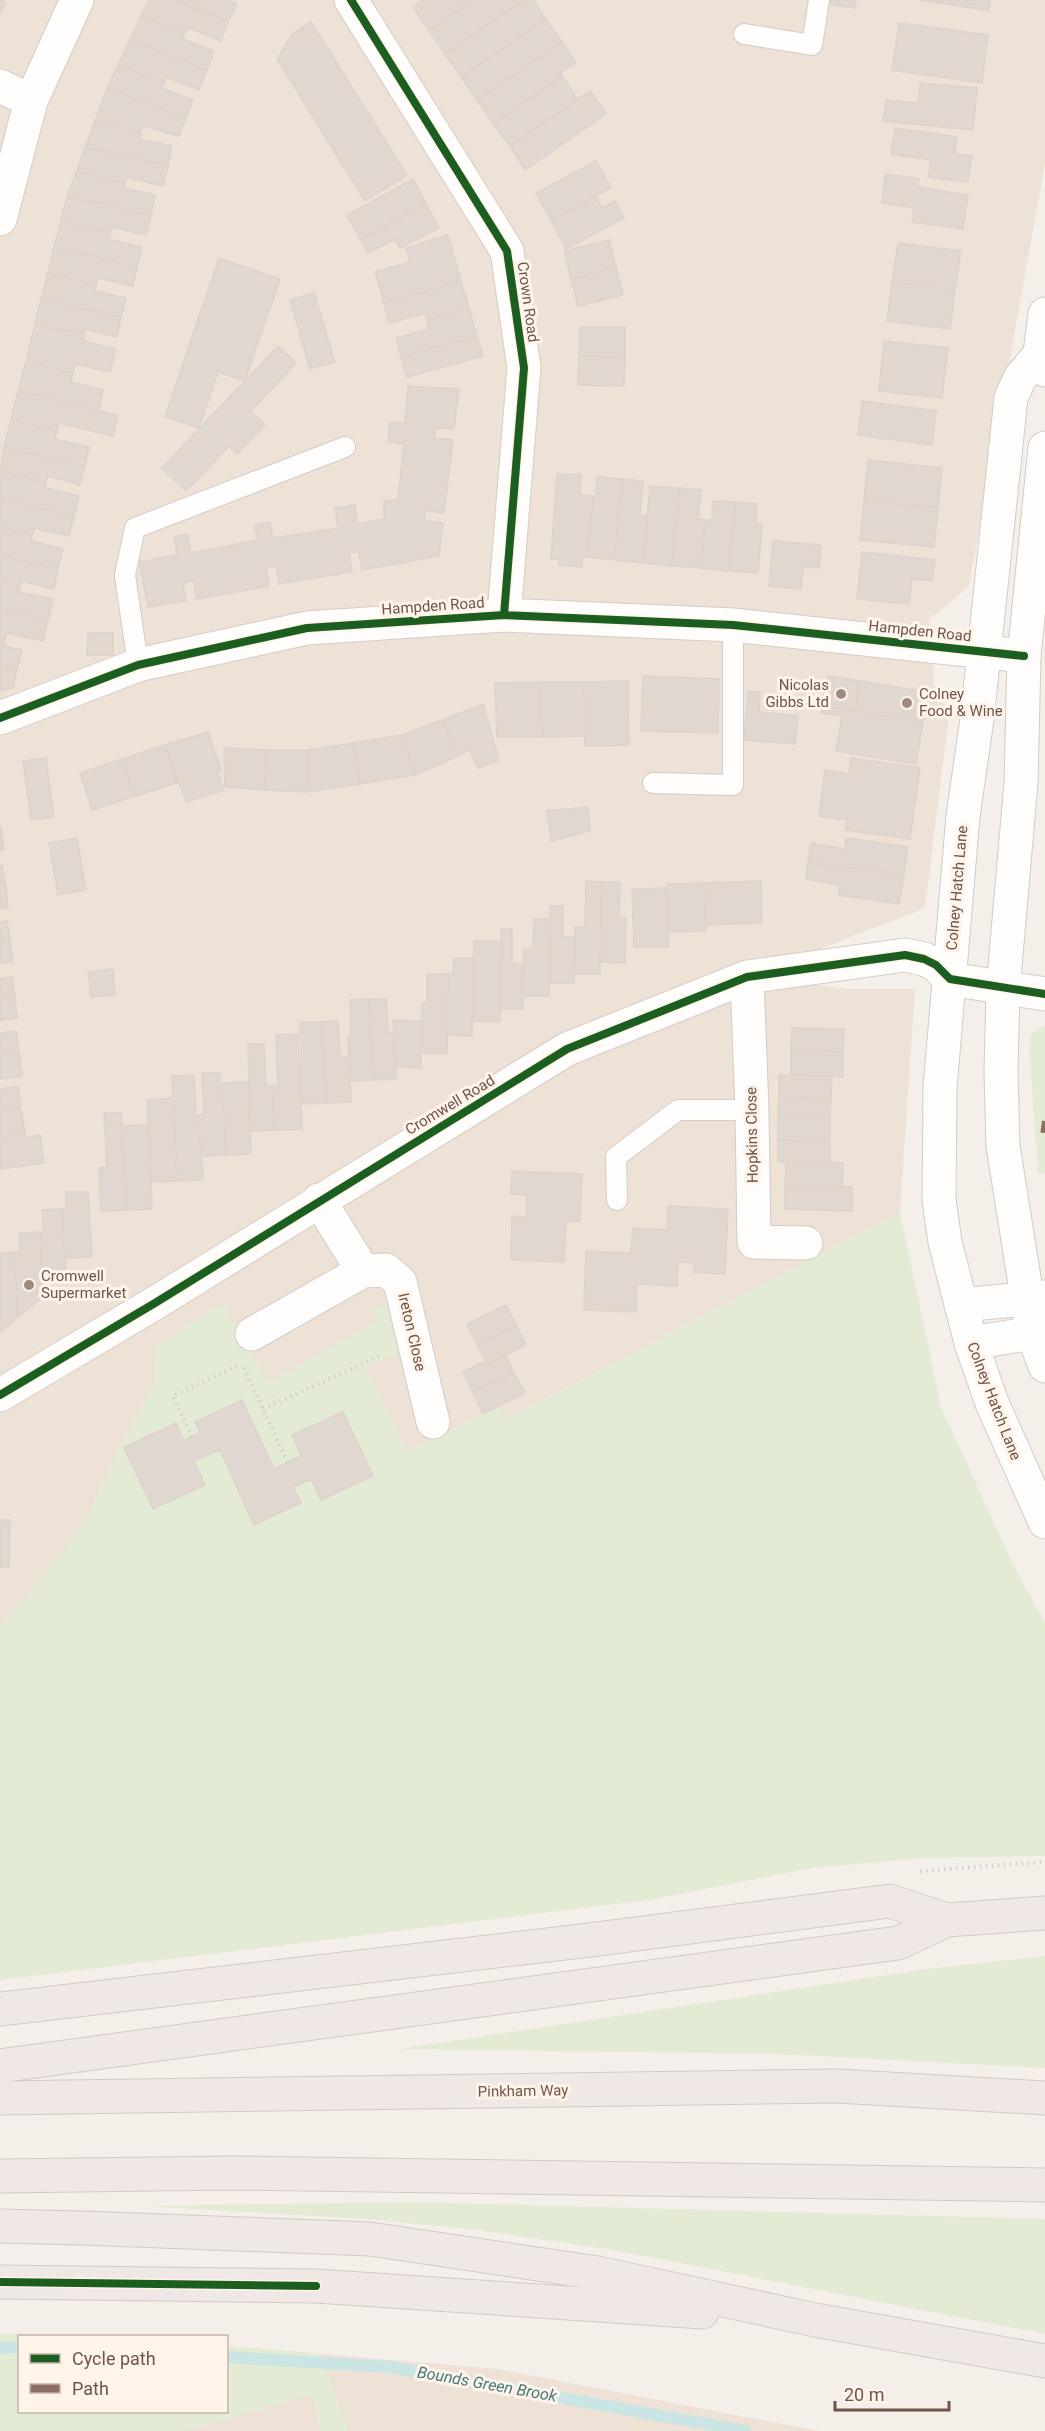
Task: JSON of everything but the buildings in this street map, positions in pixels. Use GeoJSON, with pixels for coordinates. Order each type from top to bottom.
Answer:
{"type":"FeatureCollection","features":[{"type":"Feature","properties":{"kind":"highway"},"geometry":{"type":"LineString","coordinates":[[0,2008],[590,1941],[890,1901],[947,1920]]}},
{"type":"Feature","properties":{"kind":"highway"},"geometry":{"type":"LineString","coordinates":[[0,2066],[898,1943],[947,1920],[1045,1912]]}},
{"type":"Feature","properties":{"kind":"highway","name":"Pinkham Way"},"geometry":{"type":"LineString","coordinates":[[0,2098],[837,2086],[1045,2098]]}},
{"type":"Feature","properties":{"kind":"highway"},"geometry":{"type":"LineString","coordinates":[[0,2176],[234,2173],[1045,2185]]}},
{"type":"Feature","properties":{"kind":"highway"},"geometry":{"type":"LineString","coordinates":[[0,2226],[370,2239],[598,2273],[815,2320],[1045,2361]]}},
{"type":"Feature","properties":{"kind":"highway"},"geometry":{"type":"LineString","coordinates":[[0,2282],[316,2286],[815,2320]]}},
{"type":"Feature","properties":{"kind":"street"},"geometry":{"type":"LineString","coordinates":[[0,219],[31,101],[76,0]]}},
{"type":"Feature","properties":{"kind":"street","name":"Crown Road"},"geometry":{"type":"LineString","coordinates":[[351,0],[507,251],[524,368],[504,615]]}},
{"type":"Feature","properties":{"kind":"street"},"geometry":{"type":"LineString","coordinates":[[0,86],[31,101]]}},
{"type":"Feature","properties":{"kind":"street","name":"Colney Hatch Lane"},"geometry":{"type":"LineString","coordinates":[[1045,314],[1042,362],[1020,378],[1011,398],[977,719],[963,816],[940,1088],[939,1200],[945,1242],[971,1343],[992,1403],[1045,1522]]}},
{"type":"Feature","properties":{"kind":"street"},"geometry":{"type":"LineString","coordinates":[[1045,448],[1024,656],[1021,783],[1003,989],[1001,1072],[1003,1146],[1036,1298],[1045,1366]]}},
{"type":"Feature","properties":{"kind":"street","name":"Hampden Road"},"geometry":{"type":"LineString","coordinates":[[0,718],[138,665],[307,628],[504,615],[733,625],[1024,656]]}},
{"type":"Feature","properties":{"kind":"street","name":"Cromwell Road"},"geometry":{"type":"LineString","coordinates":[[0,1395],[567,1049],[747,977],[905,956],[924,959],[936,965],[950,979]]}},
{"type":"Feature","properties":{"kind":"street","name":"Hopkins Close"},"geometry":{"type":"LineString","coordinates":[[747,977],[754,1242],[806,1243]]}},
{"type":"Feature","properties":{"kind":"street"},"geometry":{"type":"LineString","coordinates":[[950,979],[1045,994]]}},
{"type":"Feature","properties":{"kind":"street"},"geometry":{"type":"LineString","coordinates":[[252,1334],[363,1271],[320,1200]]}},
{"type":"Feature","properties":{"kind":"street","name":"Ireton Close"},"geometry":{"type":"LineString","coordinates":[[363,1271],[386,1270],[400,1282],[433,1422]]}},
{"type":"Feature","properties":{"kind":"street"},"geometry":{"type":"LineString","coordinates":[[961,1305],[1036,1298]]}},
{"type":"Feature","properties":{"kind":"street"},"geometry":{"type":"LineString","coordinates":[[971,1343],[1039,1333]]}},
{"type":"Feature","properties":{"kind":"lane"},"geometry":{"type":"LineString","coordinates":[[744,34],[812,45],[819,0]]}},
{"type":"Feature","properties":{"kind":"lane"},"geometry":{"type":"LineString","coordinates":[[138,665],[125,575],[135,528],[345,447]]}},
{"type":"Feature","properties":{"kind":"lane"},"geometry":{"type":"LineString","coordinates":[[653,783],[733,785],[733,625]]}},
{"type":"Feature","properties":{"kind":"lane"},"geometry":{"type":"LineString","coordinates":[[617,1200],[616,1156],[678,1110],[752,1110]]}},
{"type":"Feature","properties":{"kind":"path"},"geometry":{"type":"LineString","coordinates":[[263,1409],[414,1341]]}},
{"type":"Feature","properties":{"kind":"path"},"geometry":{"type":"LineString","coordinates":[[192,1437],[173,1396],[242,1364],[288,1463]]}},
{"type":"Feature","properties":{"kind":"shaded area"},"geometry":{"type":"Polygon","coordinates":[[[0,0],[1045,0],[1045,163],[969,586],[929,620],[935,688],[949,714],[925,908],[748,977],[849,989],[915,989],[900,1212],[202,1580],[85,1524],[0,1629],[0,0]]]}},
{"type":"Feature","properties":{"kind":"shaded area"},"geometry":{"type":"Polygon","coordinates":[[[228,2346],[497,2369],[819,2431],[27,2431],[228,2413],[228,2346]]]}},
{"type":"Feature","properties":{"kind":"green space"},"geometry":{"type":"Polygon","coordinates":[[[1045,1026],[1045,1174],[1038,1173],[1029,1042],[1032,1033],[1045,1026]]]}},
{"type":"Feature","properties":{"kind":"green space"},"geometry":{"type":"Polygon","coordinates":[[[900,1212],[941,1407],[1016,1571],[1045,1622],[1045,1856],[926,1858],[812,1868],[648,1900],[0,1980],[0,1629],[85,1523],[103,1480],[153,1384],[156,1347],[223,1303],[268,1383],[378,1320],[370,1307],[384,1306],[396,1321],[398,1352],[365,1368],[407,1451],[498,1406],[506,1420],[900,1212]]]}},
{"type":"Feature","properties":{"kind":"green space"},"geometry":{"type":"Polygon","coordinates":[[[1045,1956],[1045,2068],[779,2054],[399,2049],[927,1969],[1045,1956]]]}},
{"type":"Feature","properties":{"kind":"green space"},"geometry":{"type":"Polygon","coordinates":[[[410,2202],[1045,2219],[1045,2334],[613,2250],[477,2230],[369,2219],[145,2206],[410,2202]]]}},
{"type":"Feature","properties":{"kind":"green space"},"geometry":{"type":"Polygon","coordinates":[[[0,2334],[87,2334],[102,2335],[18,2335],[18,2413],[228,2413],[228,2346],[321,2354],[348,2431],[321,2431],[311,2395],[186,2431],[0,2431],[0,2334]]]}},
{"type":"Feature","properties":{"kind":"waterway","name":"Bounds Green Brook"},"geometry":{"type":"LineString","coordinates":[[0,2348],[18,2347]]}},
{"type":"Feature","properties":{"kind":"waterway","name":"Bounds Green Brook"},"geometry":{"type":"LineString","coordinates":[[228,2357],[390,2367],[745,2431]]}},
{"type":"Feature","properties":{"kind":"marked path"},"geometry":{"type":"LineString","coordinates":[[1045,1121],[1043,1136],[1045,1136]]}},
{"type":"Feature","properties":{"kind":"cycle path"},"geometry":{"type":"LineString","coordinates":[[351,0],[507,251],[524,368],[504,615]]}},
{"type":"Feature","properties":{"kind":"cycle path"},"geometry":{"type":"LineString","coordinates":[[0,718],[138,665],[307,628],[504,615],[733,625],[1024,656]]}},
{"type":"Feature","properties":{"kind":"cycle path"},"geometry":{"type":"LineString","coordinates":[[0,1395],[155,1303],[567,1049],[747,977],[905,955],[924,959],[936,965],[950,979],[1045,994]]}},
{"type":"Feature","properties":{"kind":"cycle path"},"geometry":{"type":"LineString","coordinates":[[0,2282],[316,2286]]}},
{"type":"Feature","properties":{"kind":"place","name":"Nicolas Gibbs Ltd"},"geometry":{"type":"Point","coordinates":[841,694]}},
{"type":"Feature","properties":{"kind":"place","name":"Colney Food & Wine"},"geometry":{"type":"Point","coordinates":[907,703]}},
{"type":"Feature","properties":{"kind":"place","name":"Cromwell Supermarket"},"geometry":{"type":"Point","coordinates":[29,1285]}}]}
